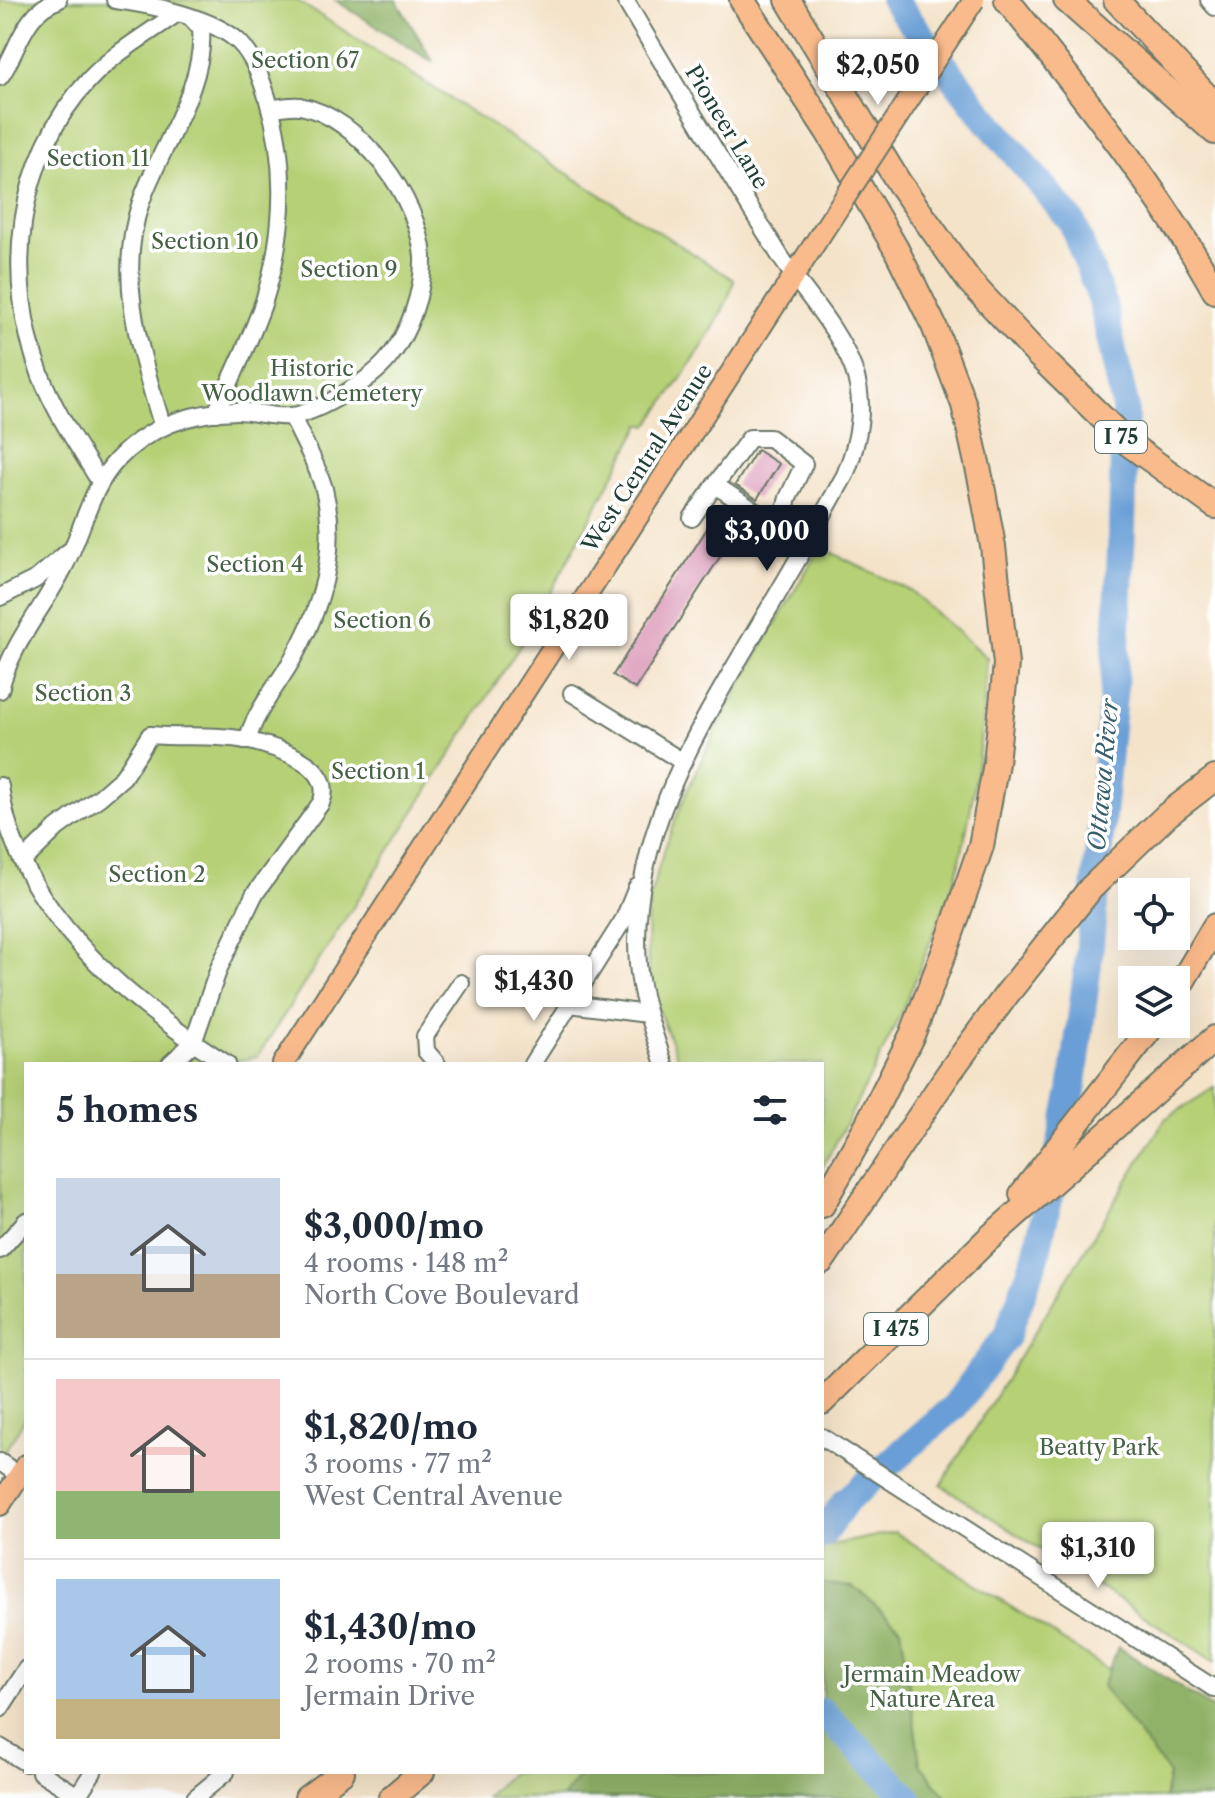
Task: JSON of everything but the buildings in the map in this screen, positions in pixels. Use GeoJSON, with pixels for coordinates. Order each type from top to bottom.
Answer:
{"type":"FeatureCollection","features":[{"type":"Feature","properties":{"kind":"highway"},"geometry":{"type":"LineString","coordinates":[[742,0],[828,132],[896,249],[934,326],[964,405],[981,481],[993,546],[1006,664],[996,763],[981,846],[953,929],[912,1035],[824,1201]]}},
{"type":"Feature","properties":{"kind":"highway","name":"I 75"},"geometry":{"type":"LineString","coordinates":[[788,0],[899,183],[970,282],[1038,355],[1129,444],[1215,506]]}},
{"type":"Feature","properties":{"kind":"highway"},"geometry":{"type":"LineString","coordinates":[[1007,0],[1133,164],[1194,253],[1215,291]]}},
{"type":"Feature","properties":{"kind":"highway"},"geometry":{"type":"LineString","coordinates":[[1066,0],[1215,132]]}},
{"type":"Feature","properties":{"kind":"highway"},"geometry":{"type":"LineString","coordinates":[[1116,0],[1215,105]]}},
{"type":"Feature","properties":{"kind":"highway"},"geometry":{"type":"LineString","coordinates":[[824,1258],[949,1073],[1091,888],[1167,815],[1215,778]]}},
{"type":"Feature","properties":{"kind":"highway"},"geometry":{"type":"LineString","coordinates":[[1190,968],[1215,926]]}},
{"type":"Feature","properties":{"kind":"highway"},"geometry":{"type":"LineString","coordinates":[[979,1247],[1143,1038]]}},
{"type":"Feature","properties":{"kind":"highway"},"geometry":{"type":"LineString","coordinates":[[979,1247],[1215,1038]]}},
{"type":"Feature","properties":{"kind":"highway","name":"I 475"},"geometry":{"type":"LineString","coordinates":[[824,1400],[979,1247]]}},
{"type":"Feature","properties":{"kind":"highway"},"geometry":{"type":"LineString","coordinates":[[307,1798],[339,1774]]}},
{"type":"Feature","properties":{"kind":"highway"},"geometry":{"type":"LineString","coordinates":[[391,1798],[420,1774]]}},
{"type":"Feature","properties":{"kind":"main road","name":"West Central Avenue"},"geometry":{"type":"LineString","coordinates":[[284,1062],[974,0]]}},
{"type":"Feature","properties":{"kind":"main road"},"geometry":{"type":"LineString","coordinates":[[0,1505],[22,1470]]}},
{"type":"Feature","properties":{"kind":"street"},"geometry":{"type":"LineString","coordinates":[[0,77],[32,17],[58,0]]}},
{"type":"Feature","properties":{"kind":"street"},"geometry":{"type":"LineString","coordinates":[[115,0],[150,6],[232,36],[248,52],[270,109],[282,183],[279,236],[263,303],[216,413]]}},
{"type":"Feature","properties":{"kind":"street","name":"Pioneer Lane"},"geometry":{"type":"LineString","coordinates":[[625,0],[793,276],[841,341],[856,376],[860,412],[857,439],[845,475],[709,710],[651,837],[646,863]]}},
{"type":"Feature","properties":{"kind":"street"},"geometry":{"type":"LineString","coordinates":[[1209,0],[1215,7]]}},
{"type":"Feature","properties":{"kind":"street"},"geometry":{"type":"LineString","coordinates":[[162,425],[135,324],[130,253],[141,200],[183,107],[197,64],[201,29],[184,17]]}},
{"type":"Feature","properties":{"kind":"street"},"geometry":{"type":"LineString","coordinates":[[100,482],[54,406],[29,340],[19,282],[26,207],[39,158],[59,117],[76,94],[117,54],[184,17]]}},
{"type":"Feature","properties":{"kind":"street"},"geometry":{"type":"LineString","coordinates":[[1,677],[65,567],[100,482],[116,460],[162,425],[216,413],[237,411],[292,416],[317,408],[380,368],[390,358],[410,319],[423,261],[414,221],[401,192],[384,166],[339,123],[313,110],[291,106],[270,109]]}},
{"type":"Feature","properties":{"kind":"street"},"geometry":{"type":"LineString","coordinates":[[247,741],[253,724],[292,661],[315,616],[328,561],[329,525],[323,487],[292,416]]}},
{"type":"Feature","properties":{"kind":"street"},"geometry":{"type":"LineString","coordinates":[[692,518],[750,438],[770,438],[804,464],[788,498],[780,528]]}},
{"type":"Feature","properties":{"kind":"street"},"geometry":{"type":"LineString","coordinates":[[715,485],[806,545]]}},
{"type":"Feature","properties":{"kind":"street"},"geometry":{"type":"LineString","coordinates":[[0,597],[50,569],[67,553],[79,535]]}},
{"type":"Feature","properties":{"kind":"street"},"geometry":{"type":"LineString","coordinates":[[572,693],[683,762]]}},
{"type":"Feature","properties":{"kind":"street"},"geometry":{"type":"LineString","coordinates":[[23,861],[57,828],[123,777],[150,735],[247,741],[311,765],[321,780],[323,798],[271,870],[240,921],[219,968],[193,1043],[172,1062]]}},
{"type":"Feature","properties":{"kind":"street"},"geometry":{"type":"LineString","coordinates":[[0,786],[9,826],[23,861],[50,906],[97,965],[162,1021],[224,1062]]}},
{"type":"Feature","properties":{"kind":"street"},"geometry":{"type":"LineString","coordinates":[[533,1062],[624,919],[646,863]]}},
{"type":"Feature","properties":{"kind":"street"},"geometry":{"type":"LineString","coordinates":[[646,863],[638,962],[647,1014],[663,1062]]}},
{"type":"Feature","properties":{"kind":"street"},"geometry":{"type":"LineString","coordinates":[[435,1062],[426,1051],[425,1036],[461,983]]}},
{"type":"Feature","properties":{"kind":"street"},"geometry":{"type":"LineString","coordinates":[[570,1004],[647,1014]]}},
{"type":"Feature","properties":{"kind":"street"},"geometry":{"type":"LineString","coordinates":[[0,1250],[24,1223]]}},
{"type":"Feature","properties":{"kind":"street"},"geometry":{"type":"LineString","coordinates":[[824,1438],[1215,1689]]}},
{"type":"Feature","properties":{"kind":"street"},"geometry":{"type":"LineString","coordinates":[[0,1462],[22,1470]]}},
{"type":"Feature","properties":{"kind":"street"},"geometry":{"type":"LineString","coordinates":[[0,1709],[24,1672]]}},
{"type":"Feature","properties":{"kind":"street"},"geometry":{"type":"LineString","coordinates":[[0,1747],[24,1762]]}},
{"type":"Feature","properties":{"kind":"street"},"geometry":{"type":"LineString","coordinates":[[43,1774],[78,1797],[92,1774]]}},
{"type":"Feature","properties":{"kind":"street"},"geometry":{"type":"LineString","coordinates":[[195,1798],[224,1774]]}},
{"type":"Feature","properties":{"kind":"green space","name":"Historic Woodlawn Cemetery"},"geometry":{"type":"Polygon","coordinates":[[[0,0],[296,0],[734,280],[720,316],[697,355],[648,426],[641,424],[532,627],[258,1056],[239,1061],[230,1058],[222,1062],[24,1062],[24,1420],[0,1459],[0,0]]]}},
{"type":"Feature","properties":{"kind":"green space"},"geometry":{"type":"Polygon","coordinates":[[[335,0],[396,0],[434,63],[335,0]]]}},
{"type":"Feature","properties":{"kind":"green space"},"geometry":{"type":"Polygon","coordinates":[[[820,547],[911,591],[987,658],[977,767],[956,875],[896,1022],[824,1164],[824,1062],[679,1062],[661,1016],[648,965],[650,898],[663,852],[701,762],[747,673],[820,547]]]}},
{"type":"Feature","properties":{"kind":"green space","name":"Beatty Park"},"geometry":{"type":"Polygon","coordinates":[[[1215,1087],[1215,1662],[941,1485],[1165,1119],[1215,1087]]]}},
{"type":"Feature","properties":{"kind":"green space","name":"Jermain Meadow Nature Area"},"geometry":{"type":"Polygon","coordinates":[[[895,1532],[1215,1739],[1215,1798],[485,1798],[510,1774],[824,1774],[824,1547],[895,1532]]]}},
{"type":"Feature","properties":{"kind":"green space"},"geometry":{"type":"Polygon","coordinates":[[[824,1583],[853,1586],[901,1628],[920,1764],[947,1798],[562,1798],[581,1774],[824,1774],[824,1583]]]}},
{"type":"Feature","properties":{"kind":"green space"},"geometry":{"type":"Polygon","coordinates":[[[1118,1647],[1215,1710],[1215,1798],[1164,1798],[1169,1774],[1102,1686],[1118,1647]]]}},
{"type":"Feature","properties":{"kind":"waterway","name":"Ottawa River"},"geometry":{"type":"LineString","coordinates":[[824,1532],[845,1502],[955,1406],[1007,1335],[1036,1256],[1072,1091],[1089,956],[1114,685],[1122,531],[1125,406],[1102,301],[1072,222],[977,108],[894,0]]}},
{"type":"Feature","properties":{"kind":"waterway","name":"Ottawa River"},"geometry":{"type":"LineString","coordinates":[[824,1714],[908,1798]]}},
{"type":"Feature","properties":{"kind":"park label","name":"Section 67"},"geometry":{"type":"Point","coordinates":[305,60]}},
{"type":"Feature","properties":{"kind":"park label","name":"Section 11"},"geometry":{"type":"Point","coordinates":[98,158]}},
{"type":"Feature","properties":{"kind":"park label","name":"Section 10"},"geometry":{"type":"Point","coordinates":[205,241]}},
{"type":"Feature","properties":{"kind":"park label","name":"Section 9"},"geometry":{"type":"Point","coordinates":[349,269]}},
{"type":"Feature","properties":{"kind":"park label","name":"Section 4"},"geometry":{"type":"Point","coordinates":[255,564]}},
{"type":"Feature","properties":{"kind":"park label","name":"Section 6"},"geometry":{"type":"Point","coordinates":[382,620]}},
{"type":"Feature","properties":{"kind":"park label","name":"Section 3"},"geometry":{"type":"Point","coordinates":[83,693]}},
{"type":"Feature","properties":{"kind":"park label","name":"Section 1"},"geometry":{"type":"Point","coordinates":[378,771]}},
{"type":"Feature","properties":{"kind":"park label","name":"Section 2"},"geometry":{"type":"Point","coordinates":[157,874]}}]}
